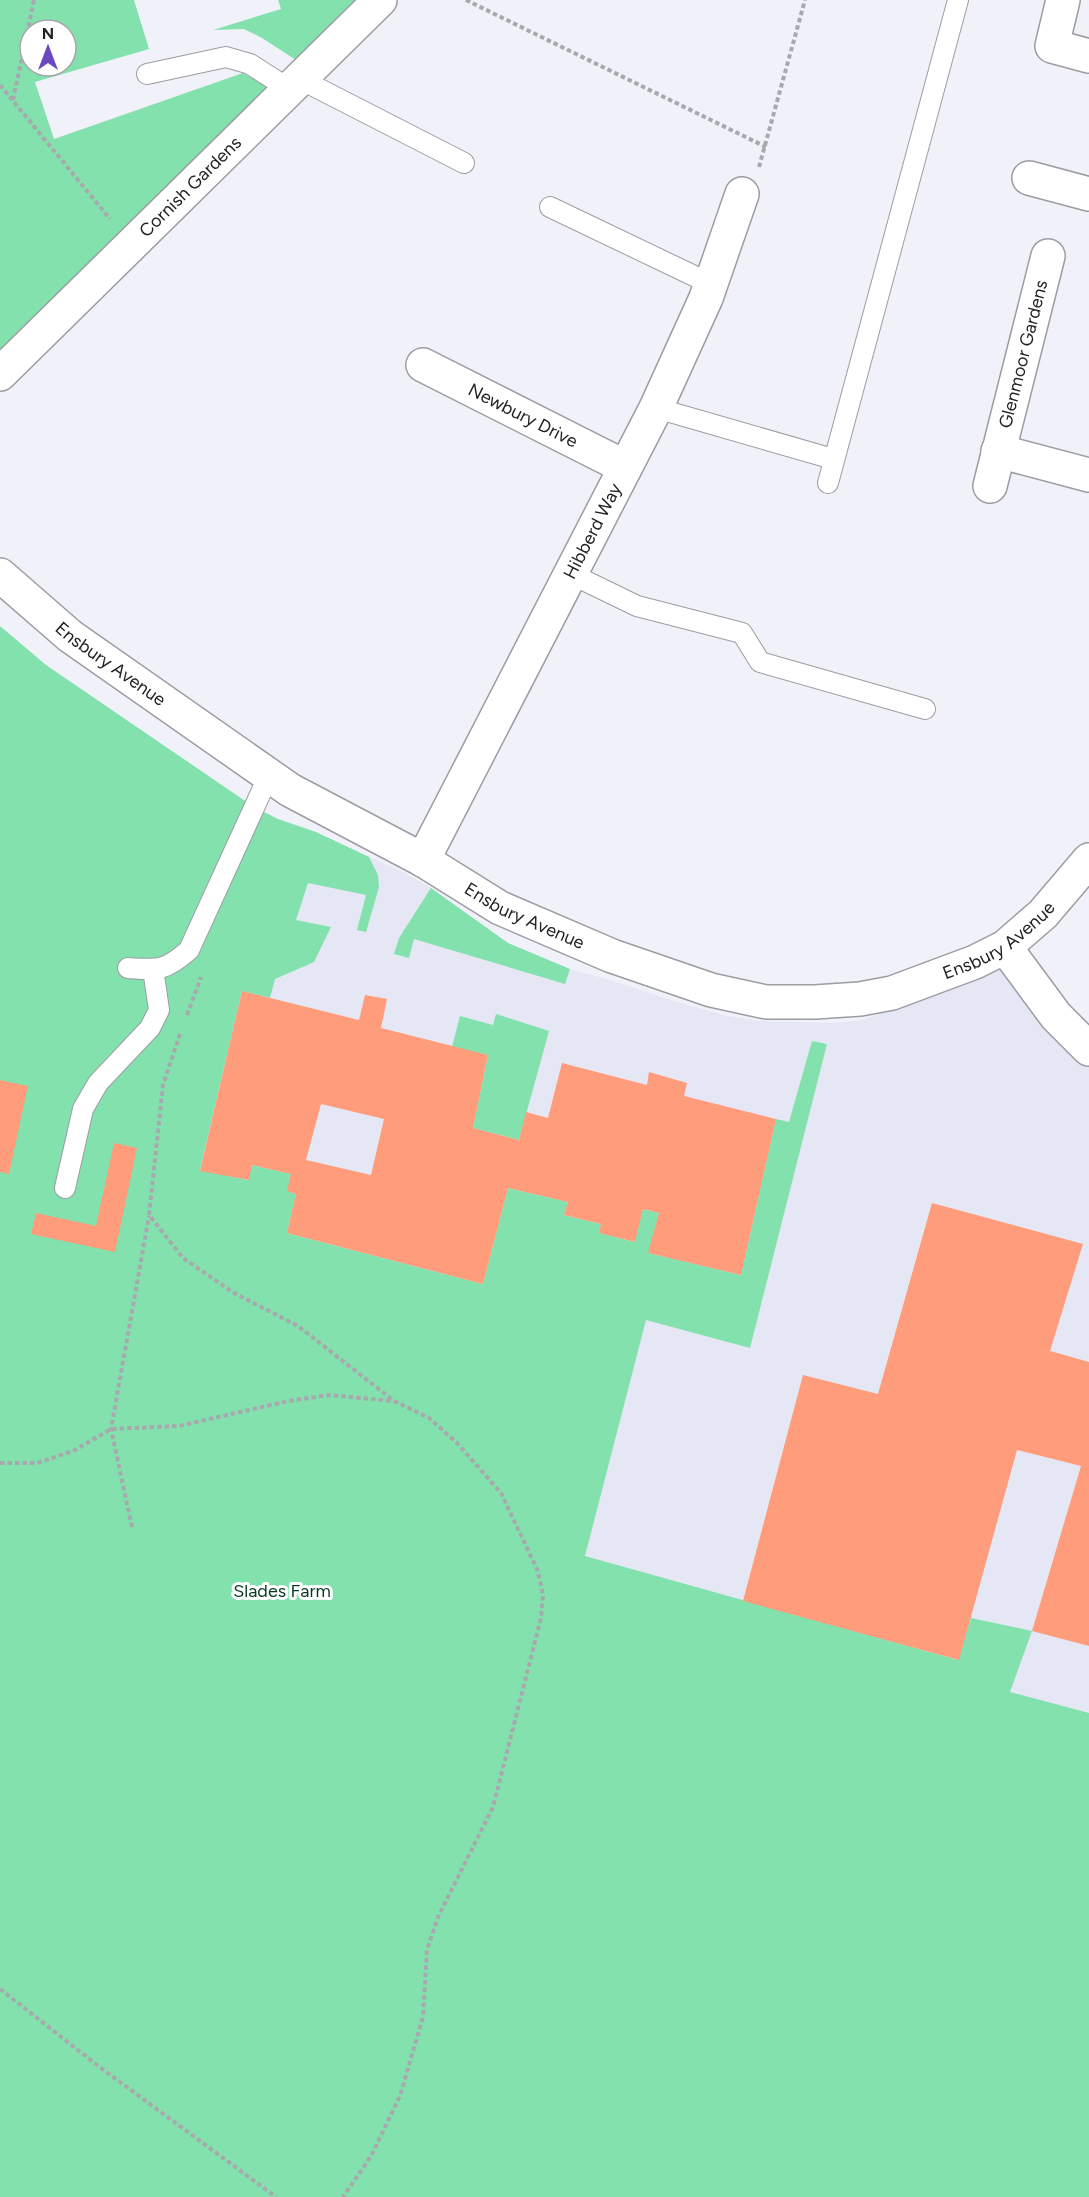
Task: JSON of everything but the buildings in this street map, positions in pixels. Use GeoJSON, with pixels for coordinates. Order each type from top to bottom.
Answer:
{"type":"FeatureCollection","features":[{"type":"Feature","properties":{"kind":"street","name":"Cornish Gardens"},"geometry":{"type":"LineString","coordinates":[[0,374],[380,0]]}},
{"type":"Feature","properties":{"kind":"street"},"geometry":{"type":"LineString","coordinates":[[1063,0],[1052,46],[1089,56]]}},
{"type":"Feature","properties":{"kind":"street"},"geometry":{"type":"LineString","coordinates":[[1029,178],[1089,194]]}},
{"type":"Feature","properties":{"kind":"street","name":"Hibberd Way"},"geometry":{"type":"LineString","coordinates":[[423,860],[656,408],[711,284],[742,194]]}},
{"type":"Feature","properties":{"kind":"street","name":"Glenmoor Gardens"},"geometry":{"type":"LineString","coordinates":[[990,486],[1048,256]]}},
{"type":"Feature","properties":{"kind":"street","name":"Newbury Drive"},"geometry":{"type":"LineString","coordinates":[[423,365],[625,467]]}},
{"type":"Feature","properties":{"kind":"street","name":"Glenmoor Gardens"},"geometry":{"type":"LineString","coordinates":[[998,451],[1089,475]]}},
{"type":"Feature","properties":{"kind":"street","name":"Ensbury Avenue"},"geometry":{"type":"LineString","coordinates":[[0,575],[70,636],[290,790],[423,860],[500,908],[612,956],[711,990],[766,1002],[860,999],[892,993],[966,966],[1005,947],[1043,914],[1089,860]]}},
{"type":"Feature","properties":{"kind":"street"},"geometry":{"type":"LineString","coordinates":[[1005,947],[1056,1016],[1089,1049]]}},
{"type":"Feature","properties":{"kind":"lane"},"geometry":{"type":"LineString","coordinates":[[828,483],[958,0]]}},
{"type":"Feature","properties":{"kind":"lane"},"geometry":{"type":"LineString","coordinates":[[147,74],[226,57],[250,64],[295,84],[464,163]]}},
{"type":"Feature","properties":{"kind":"lane"},"geometry":{"type":"LineString","coordinates":[[550,207],[711,284]]}},
{"type":"Feature","properties":{"kind":"lane"},"geometry":{"type":"LineString","coordinates":[[656,408],[833,459]]}},
{"type":"Feature","properties":{"kind":"lane"},"geometry":{"type":"LineString","coordinates":[[571,574],[638,606],[742,633],[760,662],[925,709]]}},
{"type":"Feature","properties":{"kind":"lane"},"geometry":{"type":"LineString","coordinates":[[128,968],[153,969],[172,965],[189,950],[269,775]]}},
{"type":"Feature","properties":{"kind":"lane"},"geometry":{"type":"LineString","coordinates":[[65,1188],[83,1108],[98,1083],[150,1028],[159,1010],[153,969]]}},
{"type":"Feature","properties":{"kind":"path"},"geometry":{"type":"LineString","coordinates":[[13,100],[34,0]]}},
{"type":"Feature","properties":{"kind":"path"},"geometry":{"type":"LineString","coordinates":[[466,0],[766,147]]}},
{"type":"Feature","properties":{"kind":"path"},"geometry":{"type":"LineString","coordinates":[[742,194],[761,163],[805,0]]}},
{"type":"Feature","properties":{"kind":"path"},"geometry":{"type":"LineString","coordinates":[[0,85],[131,246]]}},
{"type":"Feature","properties":{"kind":"path"},"geometry":{"type":"LineString","coordinates":[[185,1020],[202,975]]}},
{"type":"Feature","properties":{"kind":"path"},"geometry":{"type":"LineString","coordinates":[[132,1527],[111,1429],[149,1215],[163,1085],[181,1031]]}},
{"type":"Feature","properties":{"kind":"path"},"geometry":{"type":"LineString","coordinates":[[149,1215],[183,1258],[234,1293],[298,1326],[394,1401],[429,1418],[457,1443],[501,1493],[537,1569],[543,1594],[541,1618],[493,1807],[438,1917],[427,1950],[423,2016],[400,2096],[371,2156],[343,2197]]}},
{"type":"Feature","properties":{"kind":"path"},"geometry":{"type":"LineString","coordinates":[[0,1463],[37,1463],[73,1451],[111,1429],[179,1426],[288,1401],[329,1395],[394,1401]]}},
{"type":"Feature","properties":{"kind":"path"},"geometry":{"type":"LineString","coordinates":[[0,1989],[107,2072],[276,2197]]}},
{"type":"Feature","properties":{"kind":"shaded area"},"geometry":{"type":"Polygon","coordinates":[[[286,822],[316,832],[405,873],[431,888],[508,943],[570,969],[727,1016],[761,1021],[832,1023],[862,1020],[983,978],[1015,958],[1089,1049],[1089,2197],[575,1595],[641,1331],[561,1374],[169,1190],[286,822]]]}},
{"type":"Feature","properties":{"kind":"green space"},"geometry":{"type":"Polygon","coordinates":[[[0,0],[134,0],[149,49],[78,70],[78,18],[18,18],[18,78],[49,78],[35,82],[54,139],[243,73],[283,95],[0,374],[0,0]]]}},
{"type":"Feature","properties":{"kind":"green space"},"geometry":{"type":"Polygon","coordinates":[[[278,0],[380,0],[310,69],[244,29],[213,30],[281,9],[278,0]]]}},
{"type":"Feature","properties":{"kind":"green space","name":"Slades Farm"},"geometry":{"type":"Polygon","coordinates":[[[0,626],[46,665],[254,807],[369,857],[378,875],[379,887],[366,932],[357,930],[366,895],[308,883],[296,920],[331,927],[314,962],[275,979],[270,998],[242,991],[200,1170],[248,1180],[252,1165],[291,1174],[288,1191],[296,1194],[287,1233],[483,1284],[508,1188],[568,1202],[564,1215],[601,1224],[600,1233],[634,1242],[643,1209],[659,1213],[649,1253],[741,1275],[776,1119],[789,1122],[812,1041],[827,1044],[750,1348],[646,1320],[585,1556],[958,1660],[971,1618],[1032,1631],[1010,1692],[1089,1713],[1089,2197],[0,2197],[0,626]]]}},
{"type":"Feature","properties":{"kind":"green space"},"geometry":{"type":"Polygon","coordinates":[[[431,888],[508,943],[570,969],[565,984],[414,939],[409,958],[394,954],[399,938],[431,888]]]}},
{"type":"Feature","properties":{"kind":"green space"},"geometry":{"type":"Polygon","coordinates":[[[496,1014],[549,1031],[519,1140],[473,1128],[488,1055],[452,1047],[460,1016],[493,1025],[496,1014]]]}}]}
